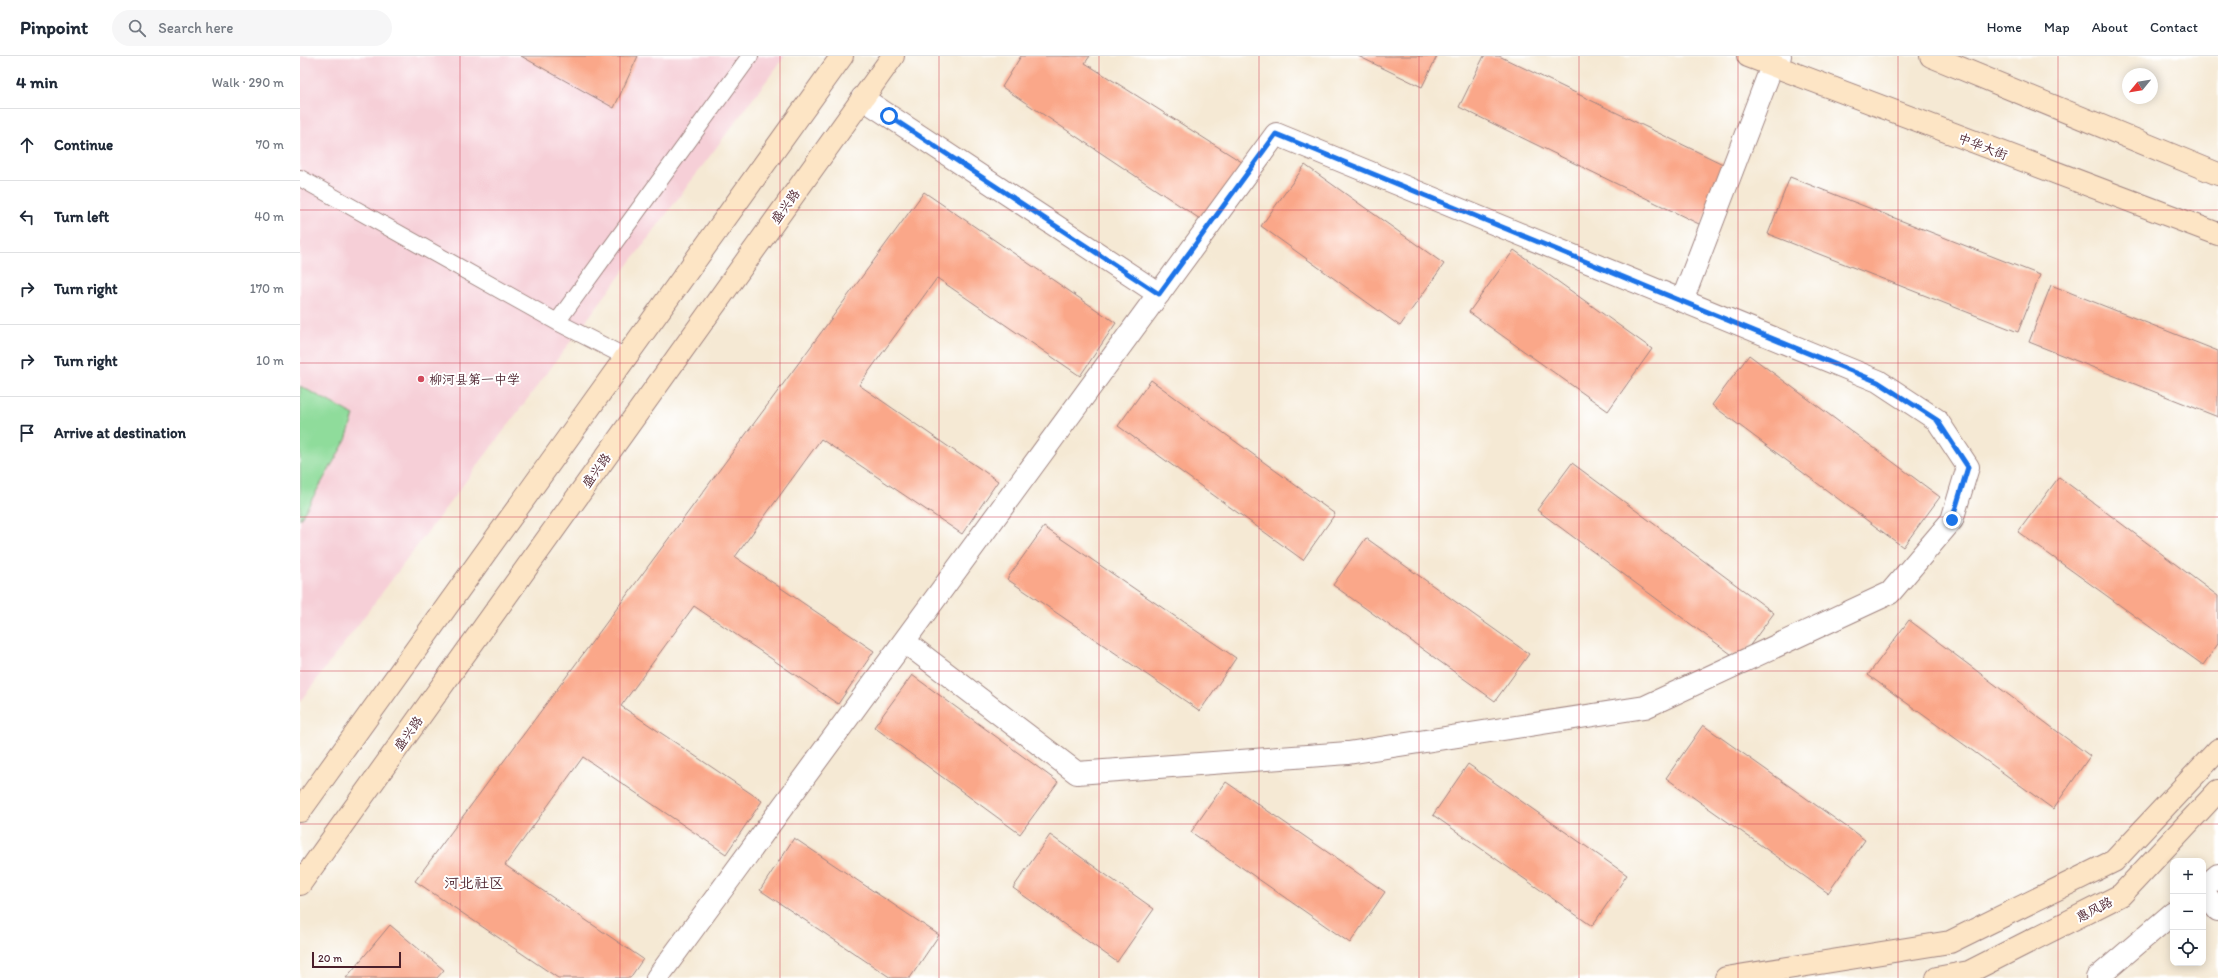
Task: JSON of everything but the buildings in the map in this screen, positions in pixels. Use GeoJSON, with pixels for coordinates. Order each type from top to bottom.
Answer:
{"type":"FeatureCollection","features":[{"type":"Feature","properties":{"kind":"street"},"geometry":{"type":"LineString","coordinates":[[300,811],[842,56]]}},
{"type":"Feature","properties":{"kind":"street","name":"盛兴路"},"geometry":{"type":"LineString","coordinates":[[300,884],[893,56]]}},
{"type":"Feature","properties":{"kind":"street","name":"中华大街"},"geometry":{"type":"LineString","coordinates":[[1748,56],[1776,61],[2218,234]]}},
{"type":"Feature","properties":{"kind":"street"},"geometry":{"type":"LineString","coordinates":[[1931,56],[2218,174]]}},
{"type":"Feature","properties":{"kind":"street"},"geometry":{"type":"LineString","coordinates":[[1682,301],[1776,61]]}},
{"type":"Feature","properties":{"kind":"street"},"geometry":{"type":"LineString","coordinates":[[862,98],[1159,294]]}},
{"type":"Feature","properties":{"kind":"street"},"geometry":{"type":"LineString","coordinates":[[657,978],[905,642],[1276,134],[1878,382],[1937,420],[1968,467],[1952,520],[1890,593],[1645,707],[1348,753],[1077,773],[905,642]]}},
{"type":"Feature","properties":{"kind":"street"},"geometry":{"type":"LineString","coordinates":[[1726,978],[1950,942],[2114,861],[2218,750]]}},
{"type":"Feature","properties":{"kind":"street","name":"惠风路"},"geometry":{"type":"LineString","coordinates":[[1937,978],[1970,972],[2121,895],[2218,791]]}},
{"type":"Feature","properties":{"kind":"street"},"geometry":{"type":"LineString","coordinates":[[2206,885],[2218,875]]}},
{"type":"Feature","properties":{"kind":"street"},"geometry":{"type":"LineString","coordinates":[[2205,894],[2218,910]]}},
{"type":"Feature","properties":{"kind":"street"},"geometry":{"type":"LineString","coordinates":[[2097,978],[2170,917]]}},
{"type":"Feature","properties":{"kind":"lane"},"geometry":{"type":"LineString","coordinates":[[557,322],[750,56]]}},
{"type":"Feature","properties":{"kind":"lane"},"geometry":{"type":"LineString","coordinates":[[300,178],[557,322],[626,357]]}},
{"type":"Feature","properties":{"kind":"shaded area","name":"柳河县第一中学"},"geometry":{"type":"Polygon","coordinates":[[[300,56],[785,56],[300,702],[300,56]]]}},
{"type":"Feature","properties":{"kind":"green space"},"geometry":{"type":"Polygon","coordinates":[[[300,386],[354,415],[346,440],[300,520],[300,386]]]}},
{"type":"Feature","properties":{"kind":"place","name":"柳河县第一中学"},"geometry":{"type":"Point","coordinates":[421,379]}},
{"type":"Feature","properties":{"kind":"district","name":"河北社区"},"geometry":{"type":"Point","coordinates":[474,883]}},
{"type":"Feature","properties":{"kind":"route"},"geometry":{"type":"LineString","coordinates":[[889,116],[1159,294],[1276,134],[1878,382],[1937,420],[1968,467],[1952,520]]}}]}
